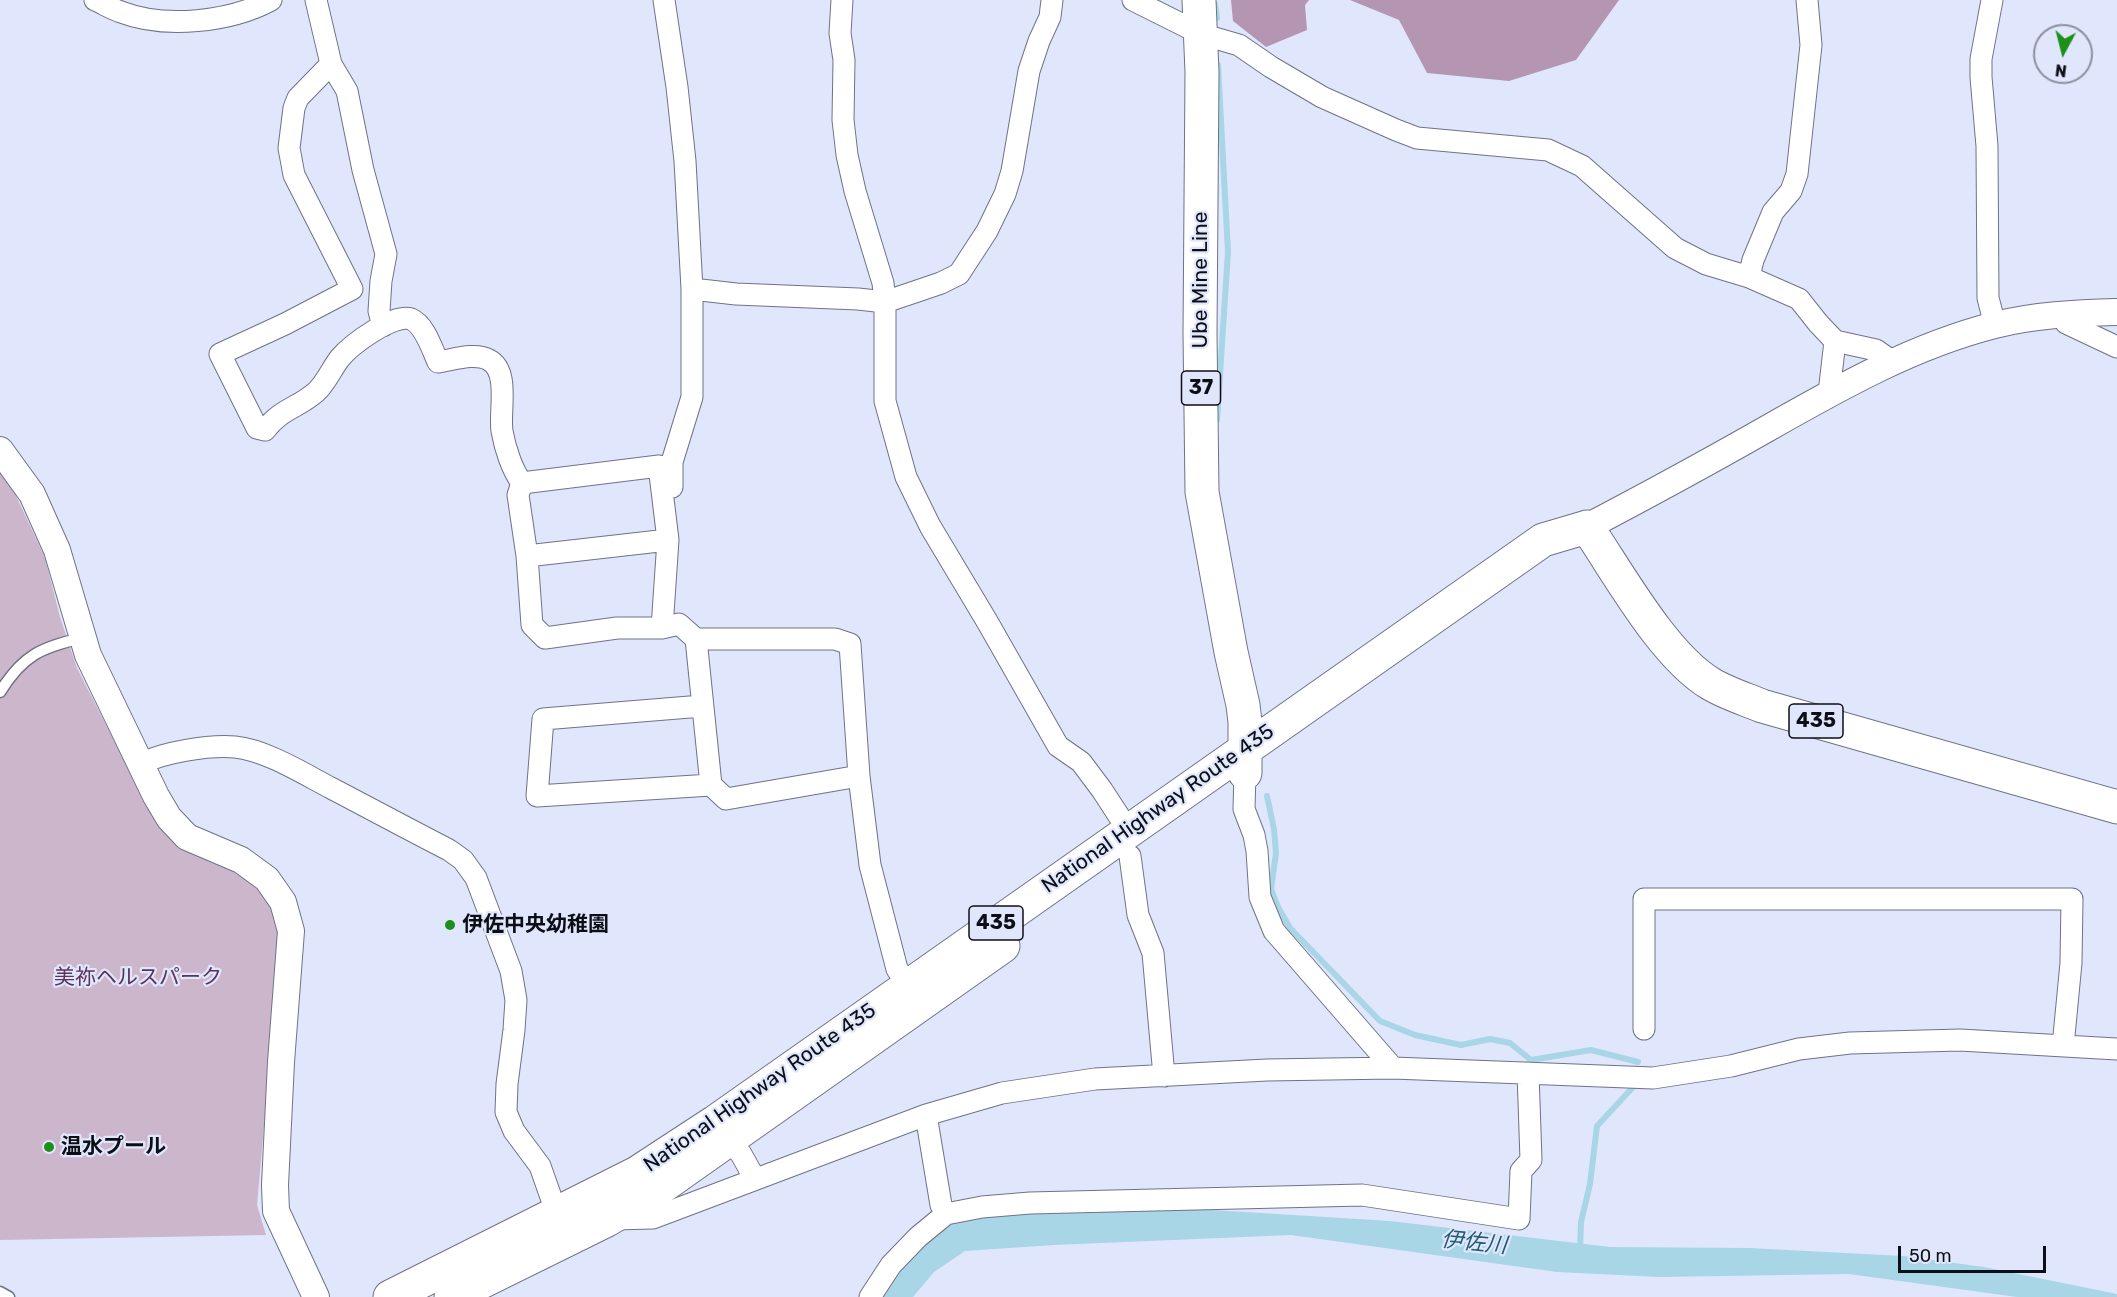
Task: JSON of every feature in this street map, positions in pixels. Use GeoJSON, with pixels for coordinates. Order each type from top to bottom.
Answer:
{"type":"FeatureCollection","features":[{"type":"Feature","properties":{"kind":"main road","name":"Ube Mine Line"},"geometry":{"type":"LineString","coordinates":[[1199,0],[1202,492],[1243,705],[1245,760]]}},
{"type":"Feature","properties":{"kind":"main road","name":"National Highway Route 435"},"geometry":{"type":"LineString","coordinates":[[451,1297],[607,1220],[653,1193],[722,1131],[1245,760],[1543,540],[1587,527]]}},
{"type":"Feature","properties":{"kind":"main road","name":"435"},"geometry":{"type":"LineString","coordinates":[[1587,527],[1655,628],[1683,662],[1711,684],[1762,706],[2117,807]]}},
{"type":"Feature","properties":{"kind":"main road","name":"National Highway Route 435"},"geometry":{"type":"LineString","coordinates":[[390,1297],[722,1131]]}},
{"type":"Feature","properties":{"kind":"street"},"geometry":{"type":"LineString","coordinates":[[95,0],[130,15],[148,19],[178,20],[218,19],[254,9],[271,0]]}},
{"type":"Feature","properties":{"kind":"street"},"geometry":{"type":"LineString","coordinates":[[316,0],[331,64],[347,91],[363,170],[386,254],[379,311],[383,326]]}},
{"type":"Feature","properties":{"kind":"street"},"geometry":{"type":"LineString","coordinates":[[664,0],[685,161],[692,289],[692,397],[672,462],[672,502],[665,513]]}},
{"type":"Feature","properties":{"kind":"street"},"geometry":{"type":"LineString","coordinates":[[842,0],[840,33],[844,60],[843,120],[847,154],[855,191],[883,283],[885,401],[906,477],[930,526],[1058,746],[1081,762],[1102,790],[1129,843],[1138,915],[1153,953],[1164,1076]]}},
{"type":"Feature","properties":{"kind":"street"},"geometry":{"type":"LineString","coordinates":[[692,289],[736,294],[885,302],[941,283],[959,274],[987,231],[1005,194],[1012,171],[1029,71],[1039,40],[1050,17],[1053,0]]}},
{"type":"Feature","properties":{"kind":"street"},"geometry":{"type":"LineString","coordinates":[[1133,0],[1201,34],[1239,45],[1271,67],[1323,97],[1417,138],[1548,150],[1582,166],[1675,248],[1706,264],[1749,277],[1799,299],[1835,341],[1876,350],[1893,362]]}},
{"type":"Feature","properties":{"kind":"street"},"geometry":{"type":"LineString","coordinates":[[1749,277],[1753,260],[1773,212],[1791,191],[1797,174],[1811,45],[1807,0]]}},
{"type":"Feature","properties":{"kind":"street"},"geometry":{"type":"LineString","coordinates":[[1992,0],[1981,59],[1981,77],[1987,146],[1988,298],[1995,325]]}},
{"type":"Feature","properties":{"kind":"street"},"geometry":{"type":"LineString","coordinates":[[331,64],[298,98],[294,108],[289,148],[294,176],[352,289],[285,324],[220,354],[257,428],[265,430],[272,420],[318,391],[350,348],[397,318],[411,320],[421,328],[438,362],[477,356],[490,360],[498,368],[502,381],[502,433],[515,474],[522,483]]}},
{"type":"Feature","properties":{"kind":"street"},"geometry":{"type":"LineString","coordinates":[[1587,527],[1829,393],[1931,345],[2017,320],[2117,312]]}},
{"type":"Feature","properties":{"kind":"street"},"geometry":{"type":"LineString","coordinates":[[2063,315],[2066,323],[2080,332],[2117,347]]}},
{"type":"Feature","properties":{"kind":"street"},"geometry":{"type":"LineString","coordinates":[[1829,393],[1835,341]]}},
{"type":"Feature","properties":{"kind":"street"},"geometry":{"type":"LineString","coordinates":[[0,450],[32,494],[57,550],[88,655],[140,764],[169,818],[187,837],[241,860],[267,879],[283,902],[291,930],[275,1185],[276,1211],[316,1297]]}},
{"type":"Feature","properties":{"kind":"street"},"geometry":{"type":"LineString","coordinates":[[522,483],[659,466],[668,540],[662,628]]}},
{"type":"Feature","properties":{"kind":"street"},"geometry":{"type":"LineString","coordinates":[[522,483],[518,495],[527,556],[532,625],[544,638],[617,628],[662,628],[679,624],[696,639],[835,639],[850,644],[859,776],[870,865],[897,969],[915,995]]}},
{"type":"Feature","properties":{"kind":"street"},"geometry":{"type":"LineString","coordinates":[[527,556],[668,540]]}},
{"type":"Feature","properties":{"kind":"street"},"geometry":{"type":"LineString","coordinates":[[696,639],[711,785],[726,799],[859,776]]}},
{"type":"Feature","properties":{"kind":"street"},"geometry":{"type":"LineString","coordinates":[[702,706],[543,719],[537,796],[711,785]]}},
{"type":"Feature","properties":{"kind":"street"},"geometry":{"type":"LineString","coordinates":[[140,764],[153,757],[207,748],[236,747],[295,769],[449,850],[463,860],[477,878],[511,971],[516,1000],[506,1113],[514,1131],[540,1166],[559,1213]]}},
{"type":"Feature","properties":{"kind":"street"},"geometry":{"type":"LineString","coordinates":[[1245,760],[1244,808],[1257,851],[1260,897],[1274,931],[1393,1068]]}},
{"type":"Feature","properties":{"kind":"street"},"geometry":{"type":"LineString","coordinates":[[1644,1029],[1644,899],[2072,899],[2071,963],[2063,1046]]}},
{"type":"Feature","properties":{"kind":"street"},"geometry":{"type":"LineString","coordinates":[[607,1220],[653,1218],[926,1115],[1002,1094],[1095,1079],[1267,1070],[1393,1068],[1653,1078],[1731,1066],[1799,1049],[1850,1043],[1960,1040],[2117,1049]]}},
{"type":"Feature","properties":{"kind":"street"},"geometry":{"type":"LineString","coordinates":[[870,1297],[891,1265],[918,1237],[946,1214],[982,1207],[1030,1203],[1362,1195],[1519,1219],[1521,1172],[1531,1160],[1528,1073]]}},
{"type":"Feature","properties":{"kind":"street"},"geometry":{"type":"LineString","coordinates":[[926,1115],[941,1205],[946,1214]]}},
{"type":"Feature","properties":{"kind":"street"},"geometry":{"type":"LineString","coordinates":[[722,1131],[741,1154],[755,1179]]}},
{"type":"Feature","properties":{"kind":"lane"},"geometry":{"type":"LineString","coordinates":[[0,692],[9,678],[28,658],[50,645],[82,638]]}},
{"type":"Feature","properties":{"kind":"lane"},"geometry":{"type":"LineString","coordinates":[[0,1292],[6,1293],[9,1297]]}},
{"type":"Feature","properties":{"kind":"green space","name":"美祢ヘルスパーク"},"geometry":{"type":"Polygon","coordinates":[[[0,473],[11,485],[45,558],[60,617],[77,668],[148,807],[163,831],[180,845],[237,871],[263,888],[274,913],[280,945],[257,1205],[266,1235],[0,1240],[0,473]]]}},
{"type":"Feature","properties":{"kind":"shaded area"},"geometry":{"type":"Polygon","coordinates":[[[1231,0],[1309,0],[1305,5],[1307,30],[1266,47],[1233,21],[1231,0]]]}},
{"type":"Feature","properties":{"kind":"shaded area"},"geometry":{"type":"Polygon","coordinates":[[[1350,0],[1619,0],[1576,60],[1509,81],[1427,73],[1399,20],[1350,0]]]}},
{"type":"Feature","properties":{"kind":"water","name":"伊佐川"},"geometry":{"type":"Polygon","coordinates":[[[1164,1207],[1390,1221],[1610,1247],[1749,1248],[1903,1256],[1984,1267],[2117,1294],[2117,1297],[2017,1297],[1849,1274],[1659,1277],[1557,1272],[1291,1235],[965,1251],[934,1272],[913,1297],[881,1297],[906,1261],[936,1233],[962,1219],[993,1215],[1164,1207]]]}},
{"type":"Feature","properties":{"kind":"waterway"},"geometry":{"type":"LineString","coordinates":[[1215,4],[1217,18]]}},
{"type":"Feature","properties":{"kind":"waterway"},"geometry":{"type":"LineString","coordinates":[[1217,420],[1228,252],[1218,65]]}},
{"type":"Feature","properties":{"kind":"waterway"},"geometry":{"type":"LineString","coordinates":[[1267,796],[1276,853],[1271,889],[1278,907],[1290,928],[1380,1021],[1415,1035],[1461,1045],[1490,1039],[1510,1043],[1531,1060],[1591,1050],[1638,1062]]}},
{"type":"Feature","properties":{"kind":"waterway"},"geometry":{"type":"LineString","coordinates":[[1580,1249],[1581,1222],[1590,1184],[1597,1126],[1634,1086]]}},
{"type":"Feature","properties":{"kind":"place","name":"伊佐中央幼稚園"},"geometry":{"type":"Point","coordinates":[450,925]}},
{"type":"Feature","properties":{"kind":"place","name":"温水プール"},"geometry":{"type":"Point","coordinates":[49,1147]}}]}
